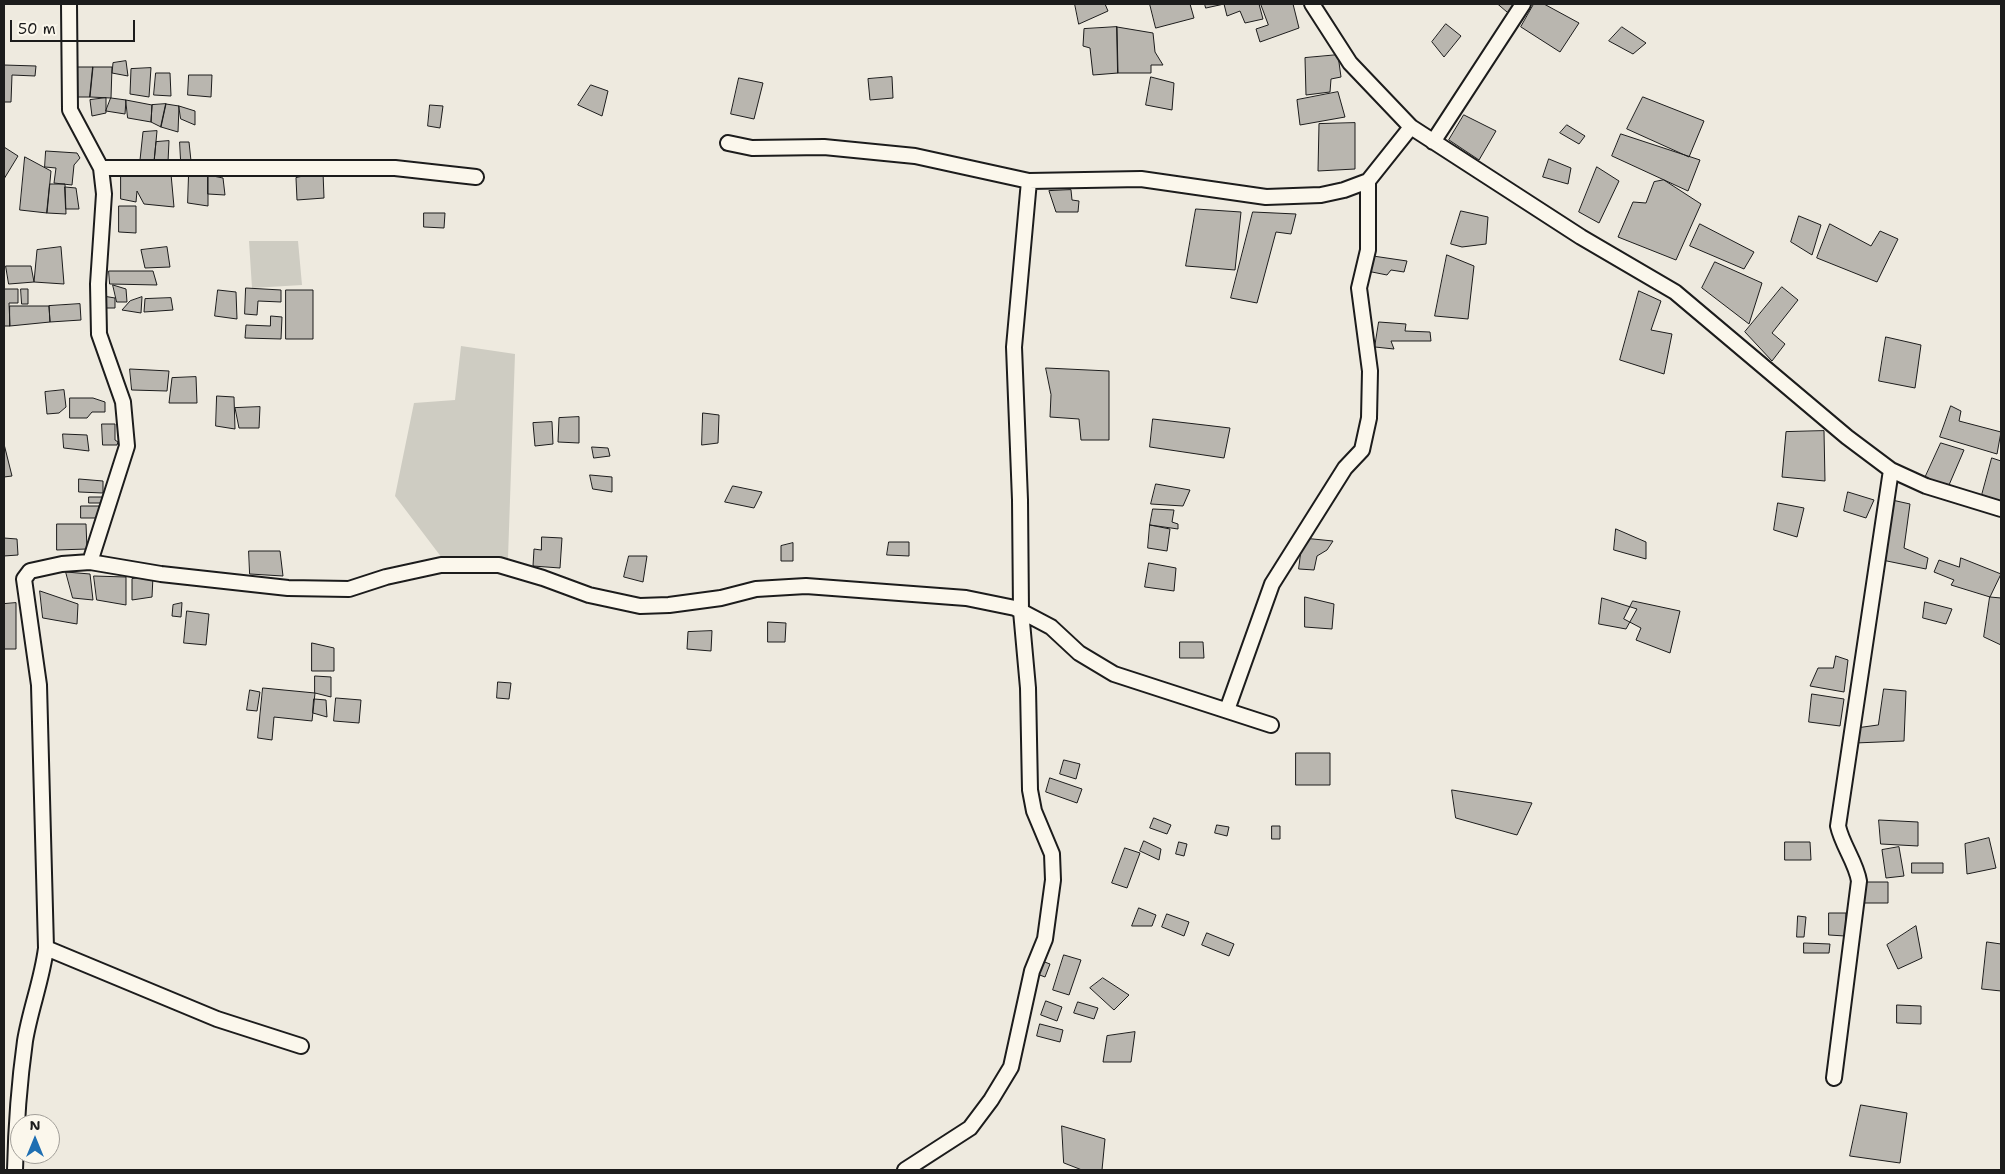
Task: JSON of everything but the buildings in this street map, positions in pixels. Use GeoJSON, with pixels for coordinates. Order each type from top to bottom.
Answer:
{"type":"FeatureCollection","features":[{"type":"Feature","properties":{"kind":"street"},"geometry":{"type":"LineString","coordinates":[[69,4],[70,110],[101,168],[104,194],[98,284],[99,334],[123,402],[127,446],[90,562]]}},
{"type":"Feature","properties":{"kind":"street"},"geometry":{"type":"LineString","coordinates":[[1312,4],[1350,63],[1411,128],[1581,237],[1675,292],[1847,437],[1891,470],[1926,486],[2001,510]]}},
{"type":"Feature","properties":{"kind":"street"},"geometry":{"type":"LineString","coordinates":[[1433,142],[1523,4]]}},
{"type":"Feature","properties":{"kind":"street"},"geometry":{"type":"LineString","coordinates":[[728,143],[752,148],[824,147],[915,156],[1028,180],[1141,179],[1266,197],[1321,196],[1368,181],[1411,128]]}},
{"type":"Feature","properties":{"kind":"street"},"geometry":{"type":"LineString","coordinates":[[101,168],[395,168],[476,177]]}},
{"type":"Feature","properties":{"kind":"street"},"geometry":{"type":"LineString","coordinates":[[905,1170],[970,1128],[991,1100],[1011,1067],[1032,971],[1045,938],[1053,880],[1052,854],[1034,811],[1030,790],[1028,688],[1021,611],[1020,500],[1014,347],[1028,180]]}},
{"type":"Feature","properties":{"kind":"street"},"geometry":{"type":"LineString","coordinates":[[1227,710],[1272,584],[1345,468],[1362,450],[1369,418],[1370,371],[1359,288],[1368,250],[1368,181]]}},
{"type":"Feature","properties":{"kind":"street"},"geometry":{"type":"LineString","coordinates":[[1834,1078],[1859,881],[1858,873],[1841,837],[1838,826],[1891,470]]}},
{"type":"Feature","properties":{"kind":"street"},"geometry":{"type":"LineString","coordinates":[[14,1170],[17,1113],[26,1039],[42,976],[46,948],[39,685],[24,579],[30,571],[62,564],[90,562],[180,576],[288,588],[349,589],[386,577],[441,565],[499,565],[543,578],[589,595],[640,606],[669,605],[721,598],[756,589],[806,586],[966,598],[1021,611],[1051,628],[1079,653],[1114,674],[1271,725]]}},
{"type":"Feature","properties":{"kind":"street"},"geometry":{"type":"LineString","coordinates":[[46,948],[217,1019],[301,1046]]}},
{"type":"Feature","properties":{"kind":"shaded area"},"geometry":{"type":"Polygon","coordinates":[[[249,241],[298,241],[302,285],[252,288],[249,241]]]}},
{"type":"Feature","properties":{"kind":"shaded area"},"geometry":{"type":"Polygon","coordinates":[[[461,346],[515,354],[508,558],[442,558],[395,496],[414,403],[455,400],[461,346]]]}}]}
